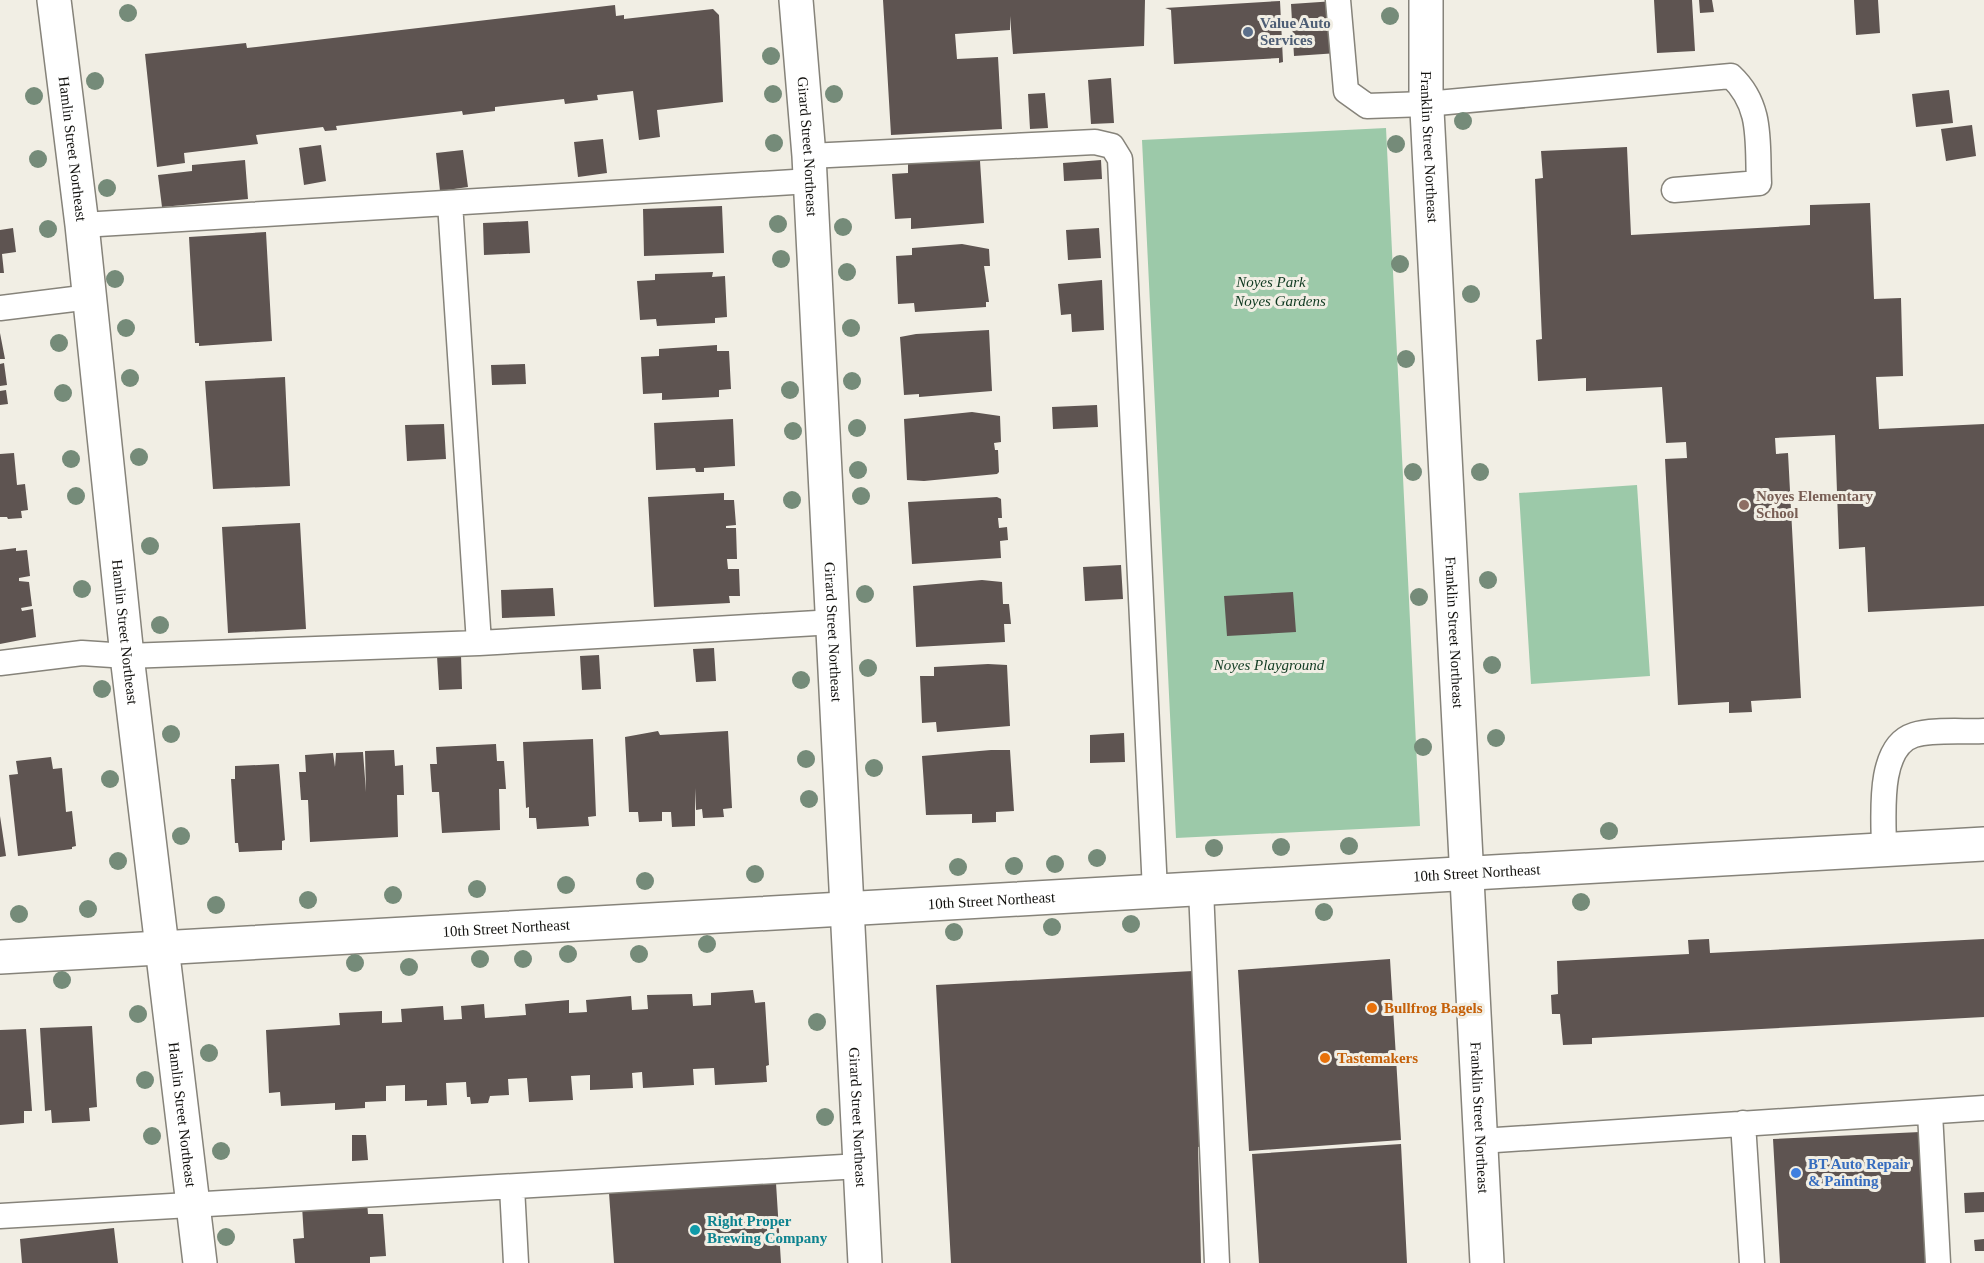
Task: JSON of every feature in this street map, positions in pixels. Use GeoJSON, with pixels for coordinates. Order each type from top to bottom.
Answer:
{"type":"FeatureCollection","features":[{"type":"Feature","properties":{"kind":"street","name":"Hamlin Street Northeast"},"geometry":{"type":"LineString","coordinates":[[54,0],[82,225],[127,656],[200,1263]]}},
{"type":"Feature","properties":{"kind":"street","name":"Girard Street Northeast"},"geometry":{"type":"LineString","coordinates":[[796,0],[810,168],[865,1263]]}},
{"type":"Feature","properties":{"kind":"street","name":"Franklin Street Northeast"},"geometry":{"type":"LineString","coordinates":[[1426,0],[1426,104],[1487,1263]]}},
{"type":"Feature","properties":{"kind":"street","name":"10th Street Northeast"},"geometry":{"type":"LineString","coordinates":[[0,957],[1984,844]]}},
{"type":"Feature","properties":{"kind":"lane"},"geometry":{"type":"LineString","coordinates":[[1338,0],[1346,91],[1367,106],[1426,104],[1731,76],[1746,90],[1756,120],[1759,183],[1674,190]]}},
{"type":"Feature","properties":{"kind":"lane"},"geometry":{"type":"LineString","coordinates":[[82,225],[450,203],[1095,142],[1112,146],[1120,159],[1155,891]]}},
{"type":"Feature","properties":{"kind":"lane"},"geometry":{"type":"LineString","coordinates":[[450,203],[479,643]]}},
{"type":"Feature","properties":{"kind":"lane"},"geometry":{"type":"LineString","coordinates":[[0,308],[90,297]]}},
{"type":"Feature","properties":{"kind":"lane"},"geometry":{"type":"LineString","coordinates":[[0,663],[82,652],[127,656],[479,643],[834,622]]}},
{"type":"Feature","properties":{"kind":"lane"},"geometry":{"type":"LineString","coordinates":[[1884,850],[1884,791],[1892,757],[1902,741],[1915,734],[1984,731]]}},
{"type":"Feature","properties":{"kind":"lane"},"geometry":{"type":"LineString","coordinates":[[1201,889],[1217,1263]]}},
{"type":"Feature","properties":{"kind":"lane"},"geometry":{"type":"LineString","coordinates":[[1482,1141],[1984,1108]]}},
{"type":"Feature","properties":{"kind":"lane"},"geometry":{"type":"LineString","coordinates":[[1930,1113],[1938,1263]]}},
{"type":"Feature","properties":{"kind":"lane"},"geometry":{"type":"LineString","coordinates":[[1743,1123],[1752,1263]]}},
{"type":"Feature","properties":{"kind":"lane"},"geometry":{"type":"LineString","coordinates":[[0,1216],[860,1166]]}},
{"type":"Feature","properties":{"kind":"lane"},"geometry":{"type":"LineString","coordinates":[[512,1187],[516,1263]]}},
{"type":"Feature","properties":{"kind":"green space","name":"Noyes Park"},"geometry":{"type":"Polygon","coordinates":[[[1386,128],[1420,826],[1176,838],[1142,140],[1386,128]]]}},
{"type":"Feature","properties":{"kind":"green space"},"geometry":{"type":"Polygon","coordinates":[[[1637,485],[1650,676],[1531,684],[1519,493],[1637,485]]]}},
{"type":"Feature","properties":{"kind":"building"},"geometry":{"type":"Polygon","coordinates":[[[883,0],[1145,0],[1144,46],[1013,54],[1010,16],[1010,30],[955,34],[957,59],[998,57],[1002,129],[891,135],[883,0]]]}},
{"type":"Feature","properties":{"kind":"building"},"geometry":{"type":"Polygon","coordinates":[[[1654,0],[1692,0],[1695,51],[1657,53],[1654,0]]]}},
{"type":"Feature","properties":{"kind":"building"},"geometry":{"type":"Polygon","coordinates":[[[1699,0],[1712,0],[1714,12],[1700,13],[1699,0]]]}},
{"type":"Feature","properties":{"kind":"building"},"geometry":{"type":"Polygon","coordinates":[[[1854,0],[1878,0],[1880,33],[1856,35],[1854,0]]]}},
{"type":"Feature","properties":{"kind":"building"},"geometry":{"type":"Polygon","coordinates":[[[1280,1],[1283,62],[1279,63],[1279,58],[1174,64],[1171,10],[1165,8],[1280,1]]]}},
{"type":"Feature","properties":{"kind":"building"},"geometry":{"type":"Polygon","coordinates":[[[1335,1],[1338,53],[1294,56],[1291,4],[1335,1]]]}},
{"type":"Feature","properties":{"kind":"building"},"geometry":{"type":"Polygon","coordinates":[[[615,5],[616,16],[624,15],[624,19],[713,9],[719,15],[723,102],[657,110],[660,137],[639,140],[633,91],[597,95],[598,100],[565,104],[564,99],[495,107],[495,111],[463,115],[462,111],[336,126],[337,130],[325,131],[323,127],[256,135],[258,144],[184,153],[185,163],[157,167],[145,54],[246,43],[247,48],[615,5]]]}},
{"type":"Feature","properties":{"kind":"building"},"geometry":{"type":"Polygon","coordinates":[[[1111,78],[1114,123],[1091,124],[1088,80],[1111,78]]]}},
{"type":"Feature","properties":{"kind":"building"},"geometry":{"type":"Polygon","coordinates":[[[1949,90],[1953,123],[1916,127],[1912,94],[1949,90]]]}},
{"type":"Feature","properties":{"kind":"building"},"geometry":{"type":"Polygon","coordinates":[[[1045,93],[1048,128],[1030,129],[1028,94],[1045,93]]]}},
{"type":"Feature","properties":{"kind":"building"},"geometry":{"type":"Polygon","coordinates":[[[1972,125],[1976,156],[1946,161],[1941,129],[1972,125]]]}},
{"type":"Feature","properties":{"kind":"building"},"geometry":{"type":"Polygon","coordinates":[[[603,139],[607,173],[578,177],[574,142],[603,139]]]}},
{"type":"Feature","properties":{"kind":"building"},"geometry":{"type":"Polygon","coordinates":[[[321,145],[326,181],[304,185],[299,148],[321,145]]]}},
{"type":"Feature","properties":{"kind":"building"},"geometry":{"type":"Polygon","coordinates":[[[1627,147],[1631,235],[1810,225],[1810,205],[1870,203],[1874,299],[1901,298],[1903,376],[1876,377],[1879,429],[1984,424],[1984,606],[1868,612],[1865,547],[1839,549],[1835,435],[1775,438],[1776,454],[1788,453],[1801,698],[1751,701],[1752,712],[1729,713],[1729,702],[1678,705],[1665,459],[1687,458],[1686,442],[1666,443],[1662,387],[1586,391],[1586,378],[1538,381],[1536,340],[1542,339],[1535,179],[1543,178],[1541,151],[1627,147]]]}},
{"type":"Feature","properties":{"kind":"building"},"geometry":{"type":"Polygon","coordinates":[[[463,150],[468,187],[440,191],[436,153],[463,150]]]}},
{"type":"Feature","properties":{"kind":"building"},"geometry":{"type":"Polygon","coordinates":[[[245,160],[248,199],[162,207],[158,175],[192,171],[192,165],[245,160]]]}},
{"type":"Feature","properties":{"kind":"building"},"geometry":{"type":"Polygon","coordinates":[[[959,160],[980,161],[984,223],[911,229],[911,218],[895,219],[892,174],[908,173],[908,164],[959,160]]]}},
{"type":"Feature","properties":{"kind":"building"},"geometry":{"type":"Polygon","coordinates":[[[1101,160],[1102,179],[1064,181],[1063,163],[1101,160]]]}},
{"type":"Feature","properties":{"kind":"building"},"geometry":{"type":"Polygon","coordinates":[[[722,206],[724,253],[644,256],[643,209],[722,206]]]}},
{"type":"Feature","properties":{"kind":"building"},"geometry":{"type":"Polygon","coordinates":[[[528,221],[530,253],[484,255],[483,223],[528,221]]]}},
{"type":"Feature","properties":{"kind":"building"},"geometry":{"type":"Polygon","coordinates":[[[13,228],[16,252],[2,254],[4,273],[0,273],[0,230],[13,228]]]}},
{"type":"Feature","properties":{"kind":"building"},"geometry":{"type":"Polygon","coordinates":[[[1099,228],[1101,258],[1068,260],[1066,230],[1099,228]]]}},
{"type":"Feature","properties":{"kind":"building"},"geometry":{"type":"Polygon","coordinates":[[[266,232],[272,341],[199,346],[199,343],[195,343],[189,237],[266,232]]]}},
{"type":"Feature","properties":{"kind":"building"},"geometry":{"type":"Polygon","coordinates":[[[962,244],[989,249],[990,266],[984,266],[989,302],[986,302],[986,307],[915,312],[914,303],[898,304],[896,256],[912,255],[912,248],[962,244]]]}},
{"type":"Feature","properties":{"kind":"building"},"geometry":{"type":"Polygon","coordinates":[[[713,272],[712,277],[725,276],[727,317],[715,318],[715,323],[657,326],[656,319],[640,320],[637,281],[655,280],[655,274],[713,272]]]}},
{"type":"Feature","properties":{"kind":"building"},"geometry":{"type":"Polygon","coordinates":[[[1102,280],[1104,330],[1072,332],[1071,314],[1061,315],[1058,284],[1102,280]]]}},
{"type":"Feature","properties":{"kind":"building"},"geometry":{"type":"Polygon","coordinates":[[[989,330],[992,391],[919,397],[919,394],[904,395],[900,337],[989,330]]]}},
{"type":"Feature","properties":{"kind":"building"},"geometry":{"type":"Polygon","coordinates":[[[0,333],[5,359],[0,359],[0,333]]]}},
{"type":"Feature","properties":{"kind":"building"},"geometry":{"type":"Polygon","coordinates":[[[717,345],[717,351],[729,351],[731,389],[719,390],[719,397],[662,400],[662,393],[643,394],[641,357],[659,356],[659,349],[717,345]]]}},
{"type":"Feature","properties":{"kind":"building"},"geometry":{"type":"Polygon","coordinates":[[[4,363],[7,385],[0,386],[0,364],[4,363]]]}},
{"type":"Feature","properties":{"kind":"building"},"geometry":{"type":"Polygon","coordinates":[[[525,364],[526,384],[492,385],[491,365],[525,364]]]}},
{"type":"Feature","properties":{"kind":"building"},"geometry":{"type":"Polygon","coordinates":[[[285,377],[290,486],[213,489],[205,381],[285,377]]]}},
{"type":"Feature","properties":{"kind":"building"},"geometry":{"type":"Polygon","coordinates":[[[6,390],[8,404],[0,405],[0,391],[6,390]]]}},
{"type":"Feature","properties":{"kind":"building"},"geometry":{"type":"Polygon","coordinates":[[[1097,405],[1098,427],[1053,429],[1052,407],[1097,405]]]}},
{"type":"Feature","properties":{"kind":"building"},"geometry":{"type":"Polygon","coordinates":[[[972,412],[1000,416],[1001,442],[994,443],[995,450],[998,450],[999,472],[924,481],[907,480],[904,419],[972,412]]]}},
{"type":"Feature","properties":{"kind":"building"},"geometry":{"type":"Polygon","coordinates":[[[733,419],[735,466],[704,468],[704,472],[696,472],[695,468],[656,470],[654,423],[733,419]]]}},
{"type":"Feature","properties":{"kind":"building"},"geometry":{"type":"Polygon","coordinates":[[[444,424],[446,459],[407,461],[405,425],[444,424]]]}},
{"type":"Feature","properties":{"kind":"building"},"geometry":{"type":"Polygon","coordinates":[[[14,453],[17,485],[25,484],[28,510],[21,511],[22,518],[8,519],[0,517],[0,454],[14,453]]]}},
{"type":"Feature","properties":{"kind":"building"},"geometry":{"type":"Polygon","coordinates":[[[724,493],[724,500],[734,500],[736,525],[726,526],[726,528],[736,528],[737,559],[727,559],[728,569],[739,569],[740,596],[729,596],[730,603],[654,607],[648,497],[724,493]]]}},
{"type":"Feature","properties":{"kind":"building"},"geometry":{"type":"Polygon","coordinates":[[[997,497],[1001,499],[1002,518],[998,518],[999,528],[1007,527],[1008,540],[1000,541],[1001,558],[912,564],[908,502],[997,497]]]}},
{"type":"Feature","properties":{"kind":"building"},"geometry":{"type":"Polygon","coordinates":[[[300,523],[306,629],[228,633],[222,527],[300,523]]]}},
{"type":"Feature","properties":{"kind":"building"},"geometry":{"type":"Polygon","coordinates":[[[16,548],[16,551],[27,550],[30,576],[19,578],[19,581],[29,582],[32,606],[21,608],[22,611],[33,609],[36,637],[0,644],[0,550],[16,548]]]}},
{"type":"Feature","properties":{"kind":"building"},"geometry":{"type":"Polygon","coordinates":[[[1121,565],[1123,599],[1085,601],[1083,567],[1121,565]]]}},
{"type":"Feature","properties":{"kind":"building"},"geometry":{"type":"Polygon","coordinates":[[[982,580],[1002,582],[1003,604],[1009,604],[1011,624],[1004,624],[1005,642],[916,647],[913,586],[982,580]]]}},
{"type":"Feature","properties":{"kind":"building"},"geometry":{"type":"Polygon","coordinates":[[[553,588],[555,616],[502,618],[501,590],[553,588]]]}},
{"type":"Feature","properties":{"kind":"building"},"geometry":{"type":"Polygon","coordinates":[[[1293,592],[1296,632],[1227,636],[1224,596],[1293,592]]]}},
{"type":"Feature","properties":{"kind":"building"},"geometry":{"type":"Polygon","coordinates":[[[714,648],[716,681],[696,682],[693,649],[714,648]]]}},
{"type":"Feature","properties":{"kind":"building"},"geometry":{"type":"Polygon","coordinates":[[[461,655],[462,689],[439,690],[437,656],[461,655]]]}},
{"type":"Feature","properties":{"kind":"building"},"geometry":{"type":"Polygon","coordinates":[[[599,655],[601,689],[582,690],[580,656],[599,655]]]}},
{"type":"Feature","properties":{"kind":"building"},"geometry":{"type":"Polygon","coordinates":[[[1007,665],[1010,726],[937,732],[936,722],[922,723],[920,676],[934,676],[934,667],[1007,665]]]}},
{"type":"Feature","properties":{"kind":"building"},"geometry":{"type":"Polygon","coordinates":[[[658,731],[660,735],[728,731],[732,808],[723,809],[724,817],[703,818],[702,809],[696,810],[695,788],[695,826],[672,827],[671,812],[662,812],[662,821],[639,822],[638,812],[629,812],[625,737],[658,731]]]}},
{"type":"Feature","properties":{"kind":"building"},"geometry":{"type":"Polygon","coordinates":[[[1124,733],[1125,762],[1090,763],[1090,735],[1124,733]]]}},
{"type":"Feature","properties":{"kind":"building"},"geometry":{"type":"Polygon","coordinates":[[[593,739],[596,816],[588,817],[589,826],[537,829],[536,818],[529,818],[529,807],[526,808],[523,742],[593,739]]]}},
{"type":"Feature","properties":{"kind":"building"},"geometry":{"type":"Polygon","coordinates":[[[496,744],[497,761],[504,761],[506,789],[499,789],[500,830],[442,833],[439,792],[432,792],[430,764],[437,764],[436,747],[496,744]]]}},
{"type":"Feature","properties":{"kind":"building"},"geometry":{"type":"Polygon","coordinates":[[[394,750],[395,766],[403,765],[404,795],[397,795],[398,837],[310,842],[308,800],[301,800],[299,772],[306,772],[305,755],[333,753],[335,767],[336,753],[363,752],[366,792],[365,751],[394,750]]]}},
{"type":"Feature","properties":{"kind":"building"},"geometry":{"type":"Polygon","coordinates":[[[1010,750],[1014,811],[996,812],[996,822],[972,823],[972,814],[926,815],[922,756],[1010,750]]]}},
{"type":"Feature","properties":{"kind":"building"},"geometry":{"type":"Polygon","coordinates":[[[51,757],[53,769],[62,768],[66,812],[72,811],[76,846],[72,849],[18,856],[9,775],[18,774],[16,761],[51,757]]]}},
{"type":"Feature","properties":{"kind":"building"},"geometry":{"type":"Polygon","coordinates":[[[279,764],[285,840],[282,841],[282,850],[239,852],[238,843],[235,843],[231,779],[235,779],[235,766],[279,764]]]}},
{"type":"Feature","properties":{"kind":"building"},"geometry":{"type":"Polygon","coordinates":[[[0,816],[6,856],[0,857],[0,816]]]}},
{"type":"Feature","properties":{"kind":"building"},"geometry":{"type":"Polygon","coordinates":[[[1709,939],[1710,953],[1984,939],[1984,1017],[1592,1038],[1592,1044],[1563,1045],[1560,1014],[1552,1014],[1551,995],[1558,994],[1557,961],[1689,954],[1688,940],[1709,939]]]}},
{"type":"Feature","properties":{"kind":"building"},"geometry":{"type":"Polygon","coordinates":[[[1390,959],[1401,1140],[1249,1151],[1238,970],[1390,959]]]}},
{"type":"Feature","properties":{"kind":"building"},"geometry":{"type":"Polygon","coordinates":[[[1193,971],[1203,1146],[1198,1147],[1201,1263],[951,1263],[936,985],[1193,971]]]}},
{"type":"Feature","properties":{"kind":"building"},"geometry":{"type":"Polygon","coordinates":[[[753,990],[755,1003],[765,1002],[769,1065],[766,1066],[767,1082],[715,1085],[714,1068],[693,1069],[694,1085],[643,1088],[642,1072],[632,1073],[633,1088],[590,1090],[590,1075],[571,1076],[573,1100],[529,1102],[527,1078],[508,1079],[509,1095],[490,1096],[488,1103],[471,1104],[470,1097],[467,1097],[466,1082],[446,1083],[447,1105],[427,1106],[427,1100],[405,1101],[405,1085],[386,1086],[386,1101],[365,1102],[365,1108],[335,1110],[335,1103],[281,1106],[280,1092],[269,1093],[266,1030],[340,1025],[339,1013],[382,1011],[382,1023],[402,1022],[401,1009],[443,1006],[444,1020],[462,1019],[461,1006],[484,1004],[485,1018],[526,1015],[525,1004],[569,1000],[569,1013],[587,1012],[586,1000],[631,996],[632,1010],[648,1009],[647,995],[692,994],[693,1006],[711,1005],[711,993],[753,990]]]}},
{"type":"Feature","properties":{"kind":"building"},"geometry":{"type":"Polygon","coordinates":[[[92,1026],[97,1107],[89,1108],[90,1121],[52,1123],[51,1110],[45,1111],[40,1028],[92,1026]]]}},
{"type":"Feature","properties":{"kind":"building"},"geometry":{"type":"Polygon","coordinates":[[[26,1029],[32,1111],[24,1111],[24,1123],[0,1125],[0,1030],[26,1029]]]}},
{"type":"Feature","properties":{"kind":"building"},"geometry":{"type":"Polygon","coordinates":[[[1920,1132],[1926,1263],[1780,1263],[1773,1139],[1920,1132]]]}},
{"type":"Feature","properties":{"kind":"building"},"geometry":{"type":"Polygon","coordinates":[[[352,1135],[366,1135],[368,1160],[352,1161],[352,1135]]]}},
{"type":"Feature","properties":{"kind":"building"},"geometry":{"type":"Polygon","coordinates":[[[1401,1144],[1407,1263],[1259,1263],[1252,1154],[1401,1144]]]}},
{"type":"Feature","properties":{"kind":"building","name":"Right Proper Brewing Company"},"geometry":{"type":"Polygon","coordinates":[[[776,1183],[781,1263],[614,1263],[609,1193],[776,1183]]]}},
{"type":"Feature","properties":{"kind":"building"},"geometry":{"type":"Polygon","coordinates":[[[1984,1192],[1984,1212],[1965,1213],[1964,1193],[1984,1192]]]}},
{"type":"Feature","properties":{"kind":"building"},"geometry":{"type":"Polygon","coordinates":[[[367,1202],[368,1214],[383,1214],[386,1256],[370,1257],[370,1263],[295,1263],[293,1239],[304,1238],[302,1206],[367,1202]]]}},
{"type":"Feature","properties":{"kind":"building"},"geometry":{"type":"Polygon","coordinates":[[[114,1228],[118,1263],[22,1263],[20,1239],[114,1228]]]}},
{"type":"Feature","properties":{"kind":"building"},"geometry":{"type":"Polygon","coordinates":[[[1984,1239],[1984,1251],[1975,1251],[1974,1240],[1984,1239]]]}},
{"type":"Feature","properties":{"kind":"place","name":"Value Auto Services"},"geometry":{"type":"Point","coordinates":[1248,32]}},
{"type":"Feature","properties":{"kind":"place","name":"Noyes Elementary School"},"geometry":{"type":"Point","coordinates":[1744,505]}},
{"type":"Feature","properties":{"kind":"place","name":"Bullfrog Bagels"},"geometry":{"type":"Point","coordinates":[1372,1008]}},
{"type":"Feature","properties":{"kind":"place","name":"Tastemakers"},"geometry":{"type":"Point","coordinates":[1325,1058]}},
{"type":"Feature","properties":{"kind":"place","name":"BT Auto Repair & Painting"},"geometry":{"type":"Point","coordinates":[1796,1173]}},
{"type":"Feature","properties":{"kind":"place","name":"Right Proper Brewing Company"},"geometry":{"type":"Point","coordinates":[695,1230]}},
{"type":"Feature","properties":{"kind":"park label","name":"Noyes Gardens"},"geometry":{"type":"Point","coordinates":[1280,301]}},
{"type":"Feature","properties":{"kind":"park label","name":"Noyes Playground"},"geometry":{"type":"Point","coordinates":[1269,665]}}]}
